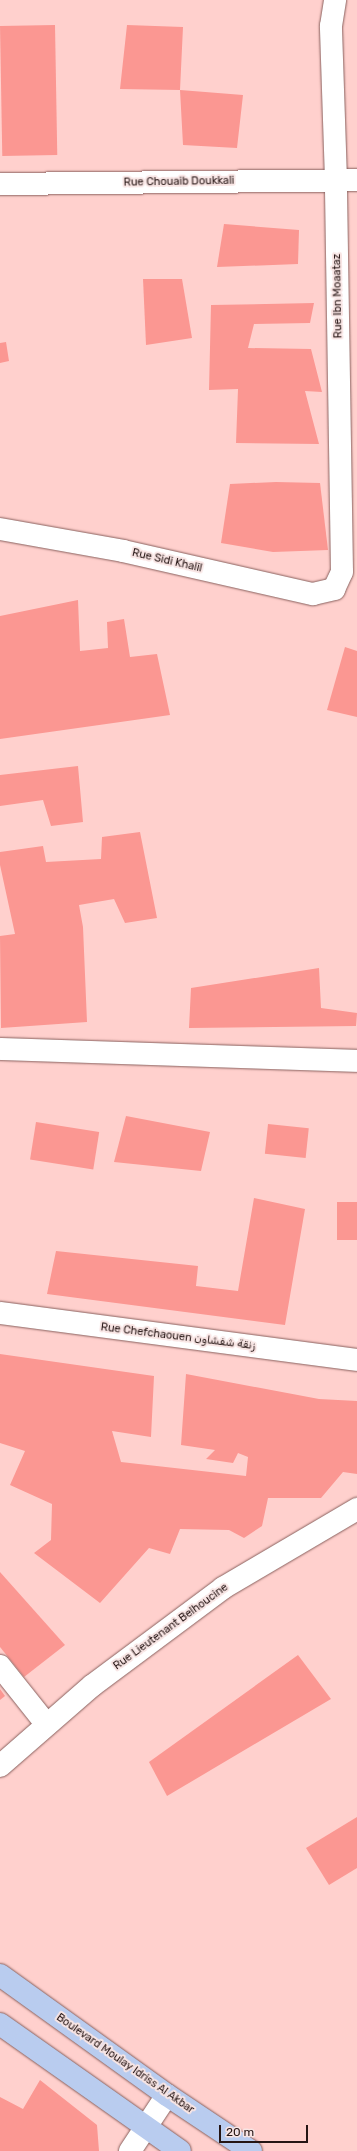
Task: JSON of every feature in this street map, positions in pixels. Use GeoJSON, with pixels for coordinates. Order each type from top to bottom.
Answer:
{"type":"FeatureCollection","features":[{"type":"Feature","properties":{"kind":"main road","name":"Boulevard Moulay Idriss Al Akbar"},"geometry":{"type":"LineString","coordinates":[[0,1975],[167,2095],[251,2151]]}},
{"type":"Feature","properties":{"kind":"main road"},"geometry":{"type":"LineString","coordinates":[[0,2024],[180,2151]]}},
{"type":"Feature","properties":{"kind":"street","name":"Rue Ibn Moaataz"},"geometry":{"type":"LineString","coordinates":[[334,589],[342,572],[347,180],[331,26],[335,0]]}},
{"type":"Feature","properties":{"kind":"street","name":"Rue Chouaib Doukkali"},"geometry":{"type":"LineString","coordinates":[[0,184],[347,180]]}},
{"type":"Feature","properties":{"kind":"street","name":"Rue Sidi Khalil"},"geometry":{"type":"LineString","coordinates":[[0,528],[123,551],[313,594],[334,589]]}},
{"type":"Feature","properties":{"kind":"street"},"geometry":{"type":"LineString","coordinates":[[0,1049],[357,1061]]}},
{"type":"Feature","properties":{"kind":"street","name":"Rue Chefchaouen زنقة شفشاون"},"geometry":{"type":"LineString","coordinates":[[0,1313],[357,1360]]}},
{"type":"Feature","properties":{"kind":"street","name":"Rue Lieutenant Belhoucine"},"geometry":{"type":"LineString","coordinates":[[0,1766],[93,1685],[223,1588],[357,1509]]}},
{"type":"Feature","properties":{"kind":"street"},"geometry":{"type":"LineString","coordinates":[[0,1666],[47,1725]]}},
{"type":"Feature","properties":{"kind":"street"},"geometry":{"type":"LineString","coordinates":[[130,2151],[144,2127],[167,2095]]}},
{"type":"Feature","properties":{"kind":"building"},"geometry":{"type":"Polygon","coordinates":[[[55,25],[57,155],[2,156],[0,26],[55,25]]]}},
{"type":"Feature","properties":{"kind":"building"},"geometry":{"type":"Polygon","coordinates":[[[127,25],[183,27],[180,90],[120,89],[127,25]]]}},
{"type":"Feature","properties":{"kind":"building"},"geometry":{"type":"Polygon","coordinates":[[[180,90],[243,95],[237,148],[183,145],[180,90]]]}},
{"type":"Feature","properties":{"kind":"building"},"geometry":{"type":"Polygon","coordinates":[[[224,224],[299,230],[298,264],[217,267],[224,224]]]}},
{"type":"Feature","properties":{"kind":"building"},"geometry":{"type":"Polygon","coordinates":[[[143,279],[182,279],[192,338],[146,345],[143,279]]]}},
{"type":"Feature","properties":{"kind":"building"},"geometry":{"type":"Polygon","coordinates":[[[314,303],[310,323],[254,324],[248,348],[311,349],[322,392],[305,391],[319,444],[236,443],[238,389],[209,390],[211,305],[314,303]]]}},
{"type":"Feature","properties":{"kind":"building"},"geometry":{"type":"Polygon","coordinates":[[[6,342],[9,361],[0,363],[0,343],[6,342]]]}},
{"type":"Feature","properties":{"kind":"building"},"geometry":{"type":"Polygon","coordinates":[[[276,482],[320,483],[328,550],[273,552],[221,543],[230,484],[276,482]]]}},
{"type":"Feature","properties":{"kind":"building"},"geometry":{"type":"Polygon","coordinates":[[[78,600],[80,651],[108,648],[107,622],[124,619],[130,657],[157,654],[170,715],[0,739],[0,616],[78,600]]]}},
{"type":"Feature","properties":{"kind":"building"},"geometry":{"type":"Polygon","coordinates":[[[345,647],[357,651],[357,717],[327,710],[345,647]]]}},
{"type":"Feature","properties":{"kind":"building"},"geometry":{"type":"Polygon","coordinates":[[[78,766],[83,822],[51,826],[43,800],[0,806],[0,775],[78,766]]]}},
{"type":"Feature","properties":{"kind":"building"},"geometry":{"type":"Polygon","coordinates":[[[140,832],[157,918],[125,923],[114,899],[79,905],[83,927],[87,1022],[1,1028],[0,936],[15,934],[0,865],[0,852],[43,846],[46,862],[101,859],[102,837],[140,832]]]}},
{"type":"Feature","properties":{"kind":"building"},"geometry":{"type":"Polygon","coordinates":[[[319,968],[321,1008],[357,1013],[356,1026],[189,1028],[191,988],[319,968]]]}},
{"type":"Feature","properties":{"kind":"building"},"geometry":{"type":"Polygon","coordinates":[[[126,1116],[210,1132],[201,1171],[114,1162],[126,1116]]]}},
{"type":"Feature","properties":{"kind":"building"},"geometry":{"type":"Polygon","coordinates":[[[36,1122],[99,1132],[93,1170],[30,1160],[36,1122]]]}},
{"type":"Feature","properties":{"kind":"building"},"geometry":{"type":"Polygon","coordinates":[[[268,1124],[309,1128],[306,1158],[265,1154],[268,1124]]]}},
{"type":"Feature","properties":{"kind":"building"},"geometry":{"type":"Polygon","coordinates":[[[254,1198],[305,1209],[285,1325],[47,1294],[56,1251],[198,1266],[196,1286],[238,1291],[254,1198]]]}},
{"type":"Feature","properties":{"kind":"building"},"geometry":{"type":"Polygon","coordinates":[[[337,1202],[357,1202],[357,1240],[337,1240],[337,1202]]]}},
{"type":"Feature","properties":{"kind":"building"},"geometry":{"type":"Polygon","coordinates":[[[0,1354],[154,1376],[151,1437],[112,1431],[121,1462],[246,1476],[248,1457],[238,1453],[233,1463],[206,1459],[215,1450],[181,1445],[186,1374],[319,1399],[357,1401],[357,1474],[343,1472],[321,1498],[268,1498],[262,1526],[244,1538],[229,1530],[180,1529],[170,1554],[149,1548],[100,1603],[34,1553],[51,1540],[52,1504],[10,1485],[25,1451],[0,1443],[0,1354]]]}},
{"type":"Feature","properties":{"kind":"building"},"geometry":{"type":"Polygon","coordinates":[[[0,1572],[65,1645],[24,1677],[0,1647],[0,1572]]]}},
{"type":"Feature","properties":{"kind":"building"},"geometry":{"type":"Polygon","coordinates":[[[298,1655],[331,1699],[167,1796],[149,1762],[298,1655]]]}},
{"type":"Feature","properties":{"kind":"building"},"geometry":{"type":"Polygon","coordinates":[[[0,1689],[5,1696],[0,1700],[0,1689]]]}},
{"type":"Feature","properties":{"kind":"building"},"geometry":{"type":"Polygon","coordinates":[[[357,1817],[357,1868],[329,1885],[306,1848],[357,1817]]]}},
{"type":"Feature","properties":{"kind":"building"},"geometry":{"type":"Polygon","coordinates":[[[40,2080],[97,2125],[99,2151],[0,2151],[0,2097],[23,2109],[40,2080]]]}}]}
